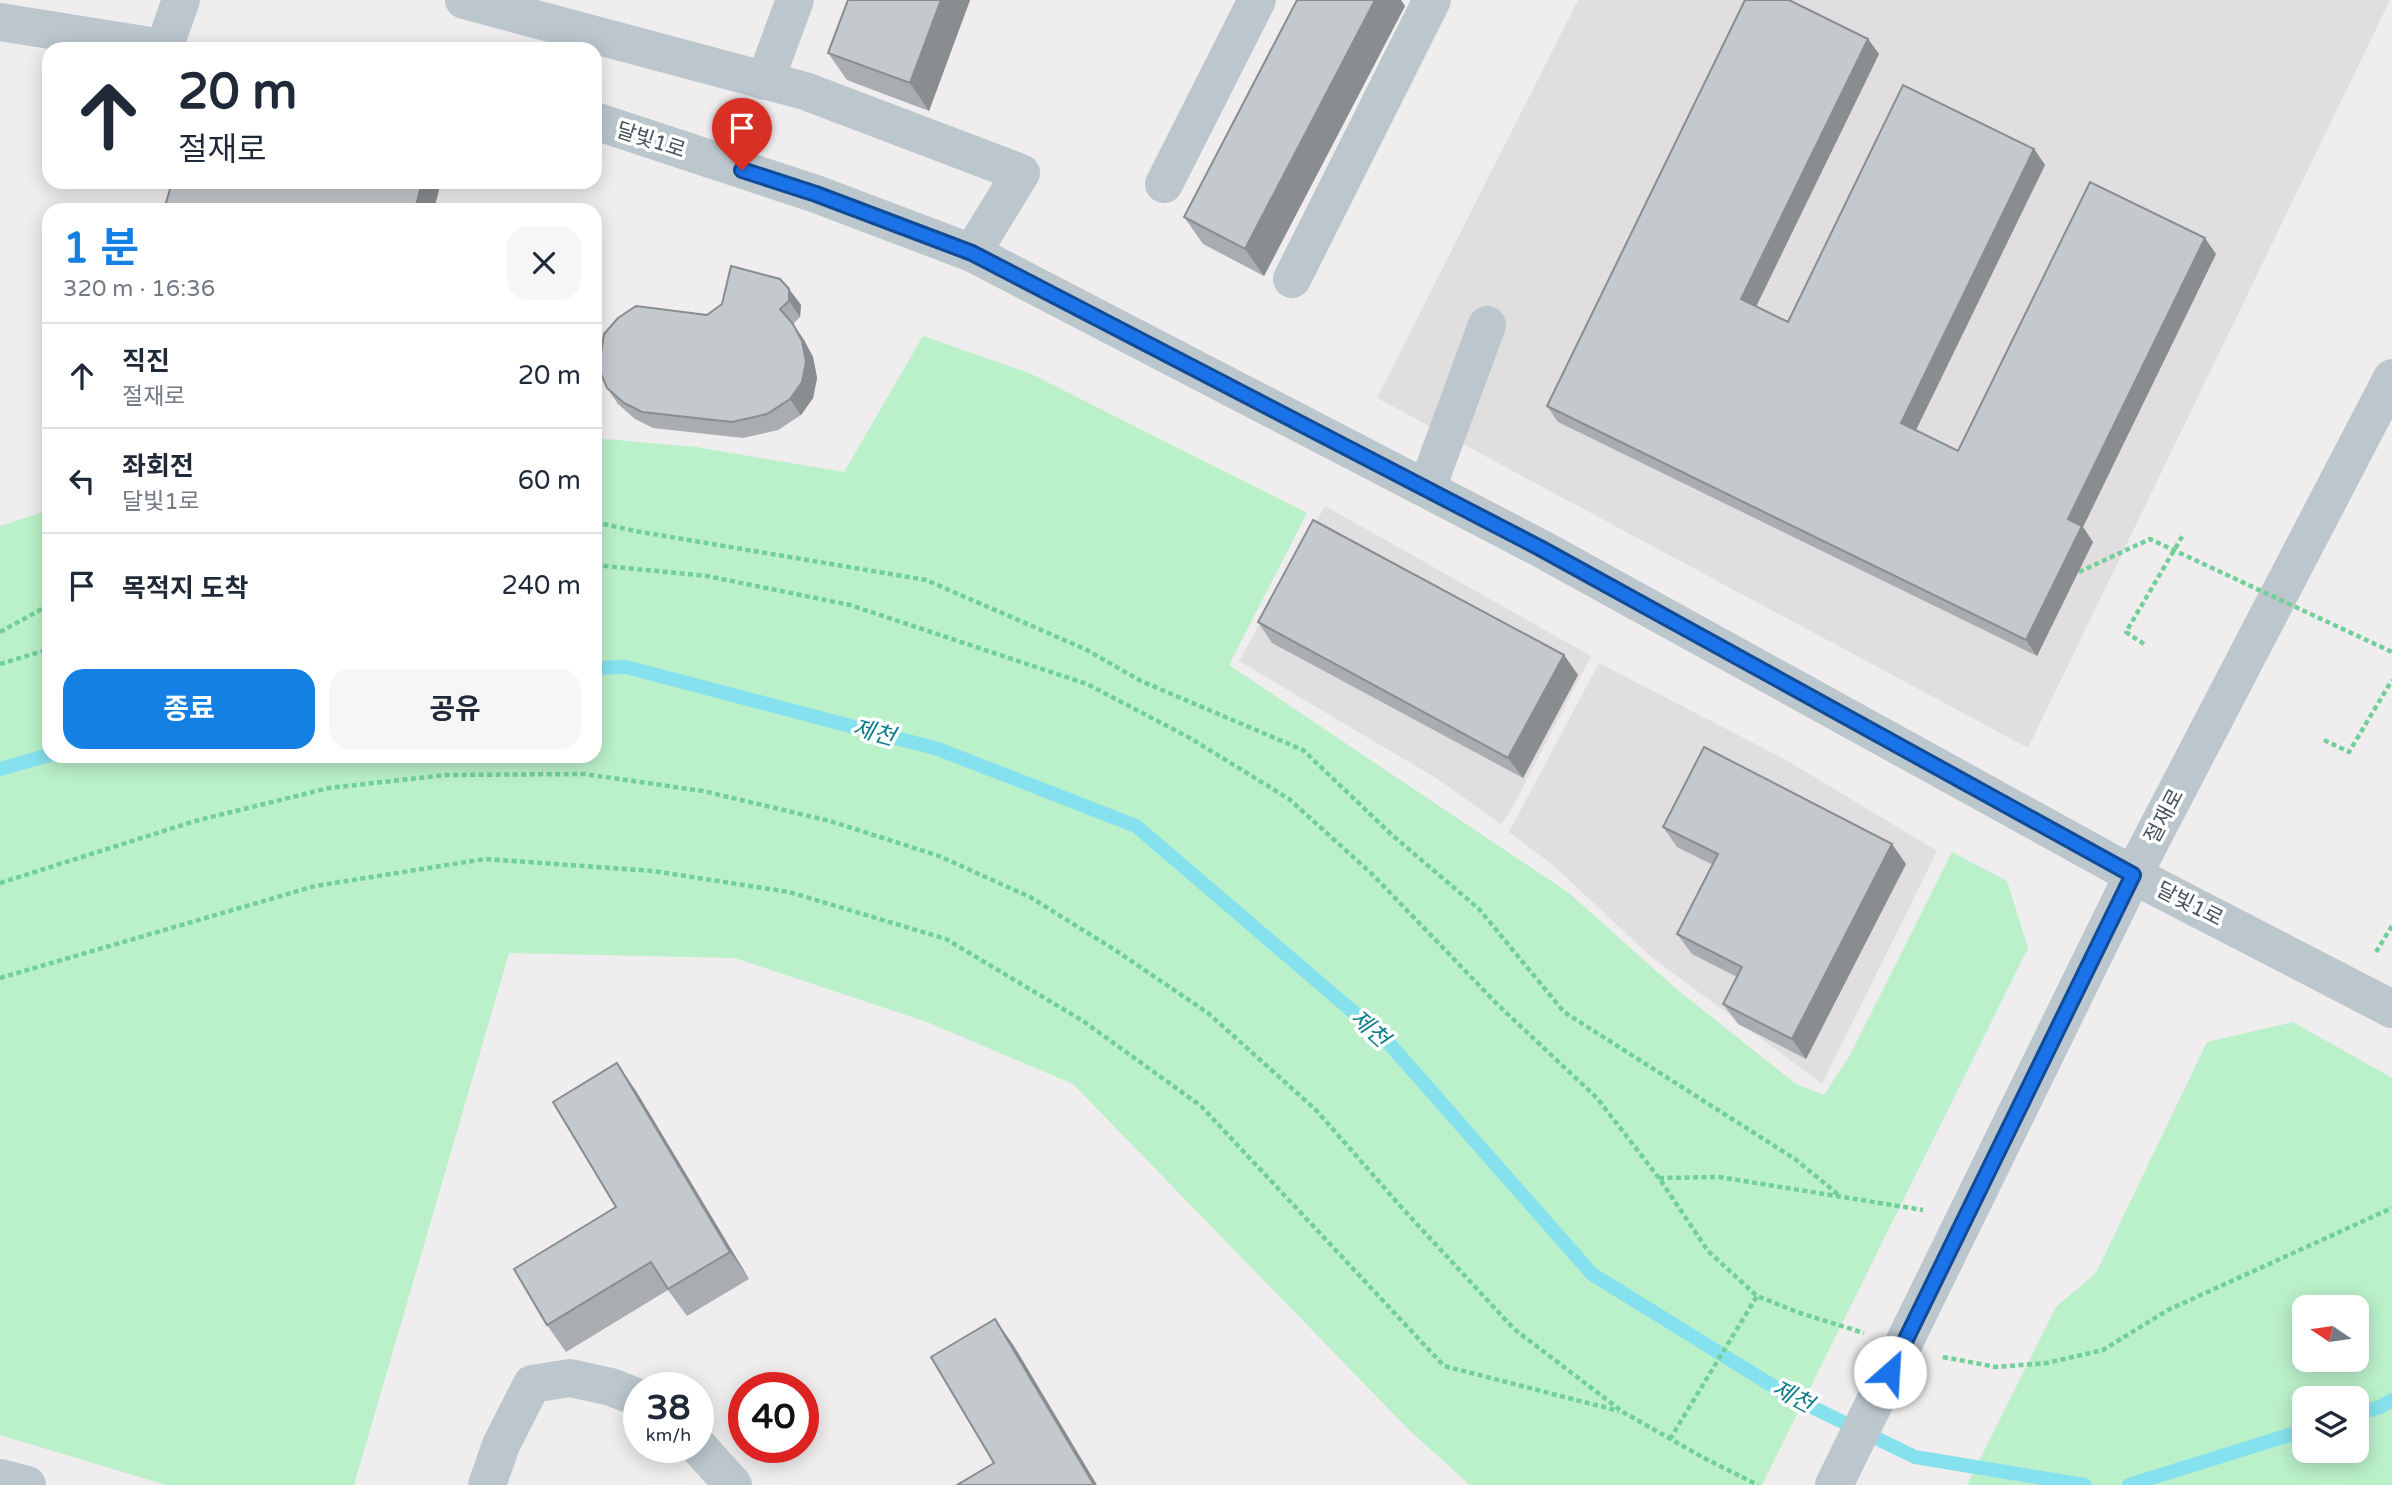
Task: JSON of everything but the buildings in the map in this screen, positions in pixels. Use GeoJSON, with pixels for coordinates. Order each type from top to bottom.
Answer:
{"type":"FeatureCollection","features":[{"type":"Feature","properties":{"kind":"street"},"geometry":{"type":"LineString","coordinates":[[169,42],[181,0]]}},
{"type":"Feature","properties":{"kind":"street"},"geometry":{"type":"LineString","coordinates":[[464,0],[561,13],[805,91],[1021,173],[972,253]]}},
{"type":"Feature","properties":{"kind":"street"},"geometry":{"type":"LineString","coordinates":[[765,80],[795,0]]}},
{"type":"Feature","properties":{"kind":"street"},"geometry":{"type":"LineString","coordinates":[[1164,184],[1257,0]]}},
{"type":"Feature","properties":{"kind":"street"},"geometry":{"type":"LineString","coordinates":[[1293,279],[1432,0]]}},
{"type":"Feature","properties":{"kind":"street"},"geometry":{"type":"LineString","coordinates":[[0,22],[124,42]]}},
{"type":"Feature","properties":{"kind":"street","name":"달빛1로"},"geometry":{"type":"LineString","coordinates":[[602,123],[816,194],[972,253],[1427,488],[2133,875],[2392,1009]]}},
{"type":"Feature","properties":{"kind":"street"},"geometry":{"type":"LineString","coordinates":[[1427,488],[1487,325]]}},
{"type":"Feature","properties":{"kind":"street","name":"절재로"},"geometry":{"type":"LineString","coordinates":[[1834,1485],[2133,875],[2392,378]]}},
{"type":"Feature","properties":{"kind":"street"},"geometry":{"type":"LineString","coordinates":[[487,1485],[501,1445],[532,1384],[570,1378],[623,1392]]}},
{"type":"Feature","properties":{"kind":"street"},"geometry":{"type":"LineString","coordinates":[[713,1463],[733,1485]]}},
{"type":"Feature","properties":{"kind":"street"},"geometry":{"type":"LineString","coordinates":[[0,1478],[27,1485]]}},
{"type":"Feature","properties":{"kind":"path"},"geometry":{"type":"LineString","coordinates":[[602,524],[926,580],[1085,649],[1141,681],[1303,750],[1392,835],[1479,909],[1564,1012],[1795,1159],[1840,1196]]}},
{"type":"Feature","properties":{"kind":"path"},"geometry":{"type":"LineString","coordinates":[[2144,644],[2126,632],[2183,535]]}},
{"type":"Feature","properties":{"kind":"path"},"geometry":{"type":"LineString","coordinates":[[2078,572],[2150,539],[2392,652]]}},
{"type":"Feature","properties":{"kind":"path"},"geometry":{"type":"LineString","coordinates":[[602,566],[707,576],[850,605],[1087,684],[1190,738],[1289,799],[1371,874],[1498,1005],[1597,1098],[1659,1178],[1708,1251],[1757,1296],[1800,1313],[1875,1336]]}},
{"type":"Feature","properties":{"kind":"path"},"geometry":{"type":"LineString","coordinates":[[0,632],[42,609]]}},
{"type":"Feature","properties":{"kind":"path"},"geometry":{"type":"LineString","coordinates":[[0,664],[42,651]]}},
{"type":"Feature","properties":{"kind":"path"},"geometry":{"type":"LineString","coordinates":[[2324,740],[2349,752],[2392,680]]}},
{"type":"Feature","properties":{"kind":"path"},"geometry":{"type":"LineString","coordinates":[[0,883],[195,821],[329,788],[446,775],[584,774],[704,790],[830,821],[927,852],[1030,897],[1208,1013],[1316,1110],[1514,1329],[1623,1412],[1758,1485]]}},
{"type":"Feature","properties":{"kind":"path"},"geometry":{"type":"LineString","coordinates":[[0,978],[315,886],[485,859],[653,872],[789,892],[946,939],[1083,1021],[1201,1106],[1444,1366],[1623,1412]]}},
{"type":"Feature","properties":{"kind":"path"},"geometry":{"type":"LineString","coordinates":[[2371,961],[2392,926]]}},
{"type":"Feature","properties":{"kind":"path"},"geometry":{"type":"LineString","coordinates":[[1659,1178],[1719,1177],[1966,1217]]}},
{"type":"Feature","properties":{"kind":"path"},"geometry":{"type":"LineString","coordinates":[[1939,1356],[1996,1367],[2047,1363],[2103,1350],[2168,1310],[2392,1208]]}},
{"type":"Feature","properties":{"kind":"path"},"geometry":{"type":"LineString","coordinates":[[1670,1438],[1757,1296]]}},
{"type":"Feature","properties":{"kind":"shaded area"},"geometry":{"type":"Polygon","coordinates":[[[1578,0],[1764,0],[1559,422],[1969,467],[1912,438],[1799,337],[1752,315],[1768,0],[2390,0],[2028,748],[1377,398],[1578,0]]]}},
{"type":"Feature","properties":{"kind":"shaded area"},"geometry":{"type":"Polygon","coordinates":[[[1325,506],[1591,656],[1509,814],[1501,824],[1436,778],[1239,661],[1325,506]]]}},
{"type":"Feature","properties":{"kind":"shaded area"},"geometry":{"type":"Polygon","coordinates":[[[1599,663],[1788,761],[1937,851],[1822,1084],[1649,955],[1553,865],[1509,832],[1599,663]]]}},
{"type":"Feature","properties":{"kind":"green space"},"geometry":{"type":"Polygon","coordinates":[[[923,336],[1029,373],[1307,513],[1229,665],[1569,893],[1674,987],[1796,1084],[1824,1095],[1850,1055],[1952,852],[2007,881],[2028,948],[1762,1485],[1470,1485],[1409,1430],[1073,1084],[927,1022],[735,958],[509,953],[354,1485],[166,1485],[0,1435],[0,526],[42,512],[42,763],[602,763],[602,439],[696,447],[844,472],[923,336]]]}},
{"type":"Feature","properties":{"kind":"green space"},"geometry":{"type":"Polygon","coordinates":[[[2293,1022],[2392,1078],[2392,1485],[1967,1485],[2056,1307],[2096,1273],[2207,1042],[2293,1022]]]}},
{"type":"Feature","properties":{"kind":"waterway","name":"제천"},"geometry":{"type":"LineString","coordinates":[[602,668],[626,667],[938,749],[1136,826],[1386,1040],[1592,1274],[1789,1396],[1915,1457],[2085,1485]]}},
{"type":"Feature","properties":{"kind":"waterway","name":"제천"},"geometry":{"type":"LineString","coordinates":[[0,769],[42,757]]}},
{"type":"Feature","properties":{"kind":"waterway","name":"제천"},"geometry":{"type":"LineString","coordinates":[[2369,1410],[2392,1400]]}},
{"type":"Feature","properties":{"kind":"waterway","name":"제천"},"geometry":{"type":"LineString","coordinates":[[2129,1485],[2292,1434]]}},
{"type":"Feature","properties":{"kind":"route"},"geometry":{"type":"LineString","coordinates":[[742,170],[816,194],[972,253],[1540,548],[2133,875],[1890,1372]]}}]}
